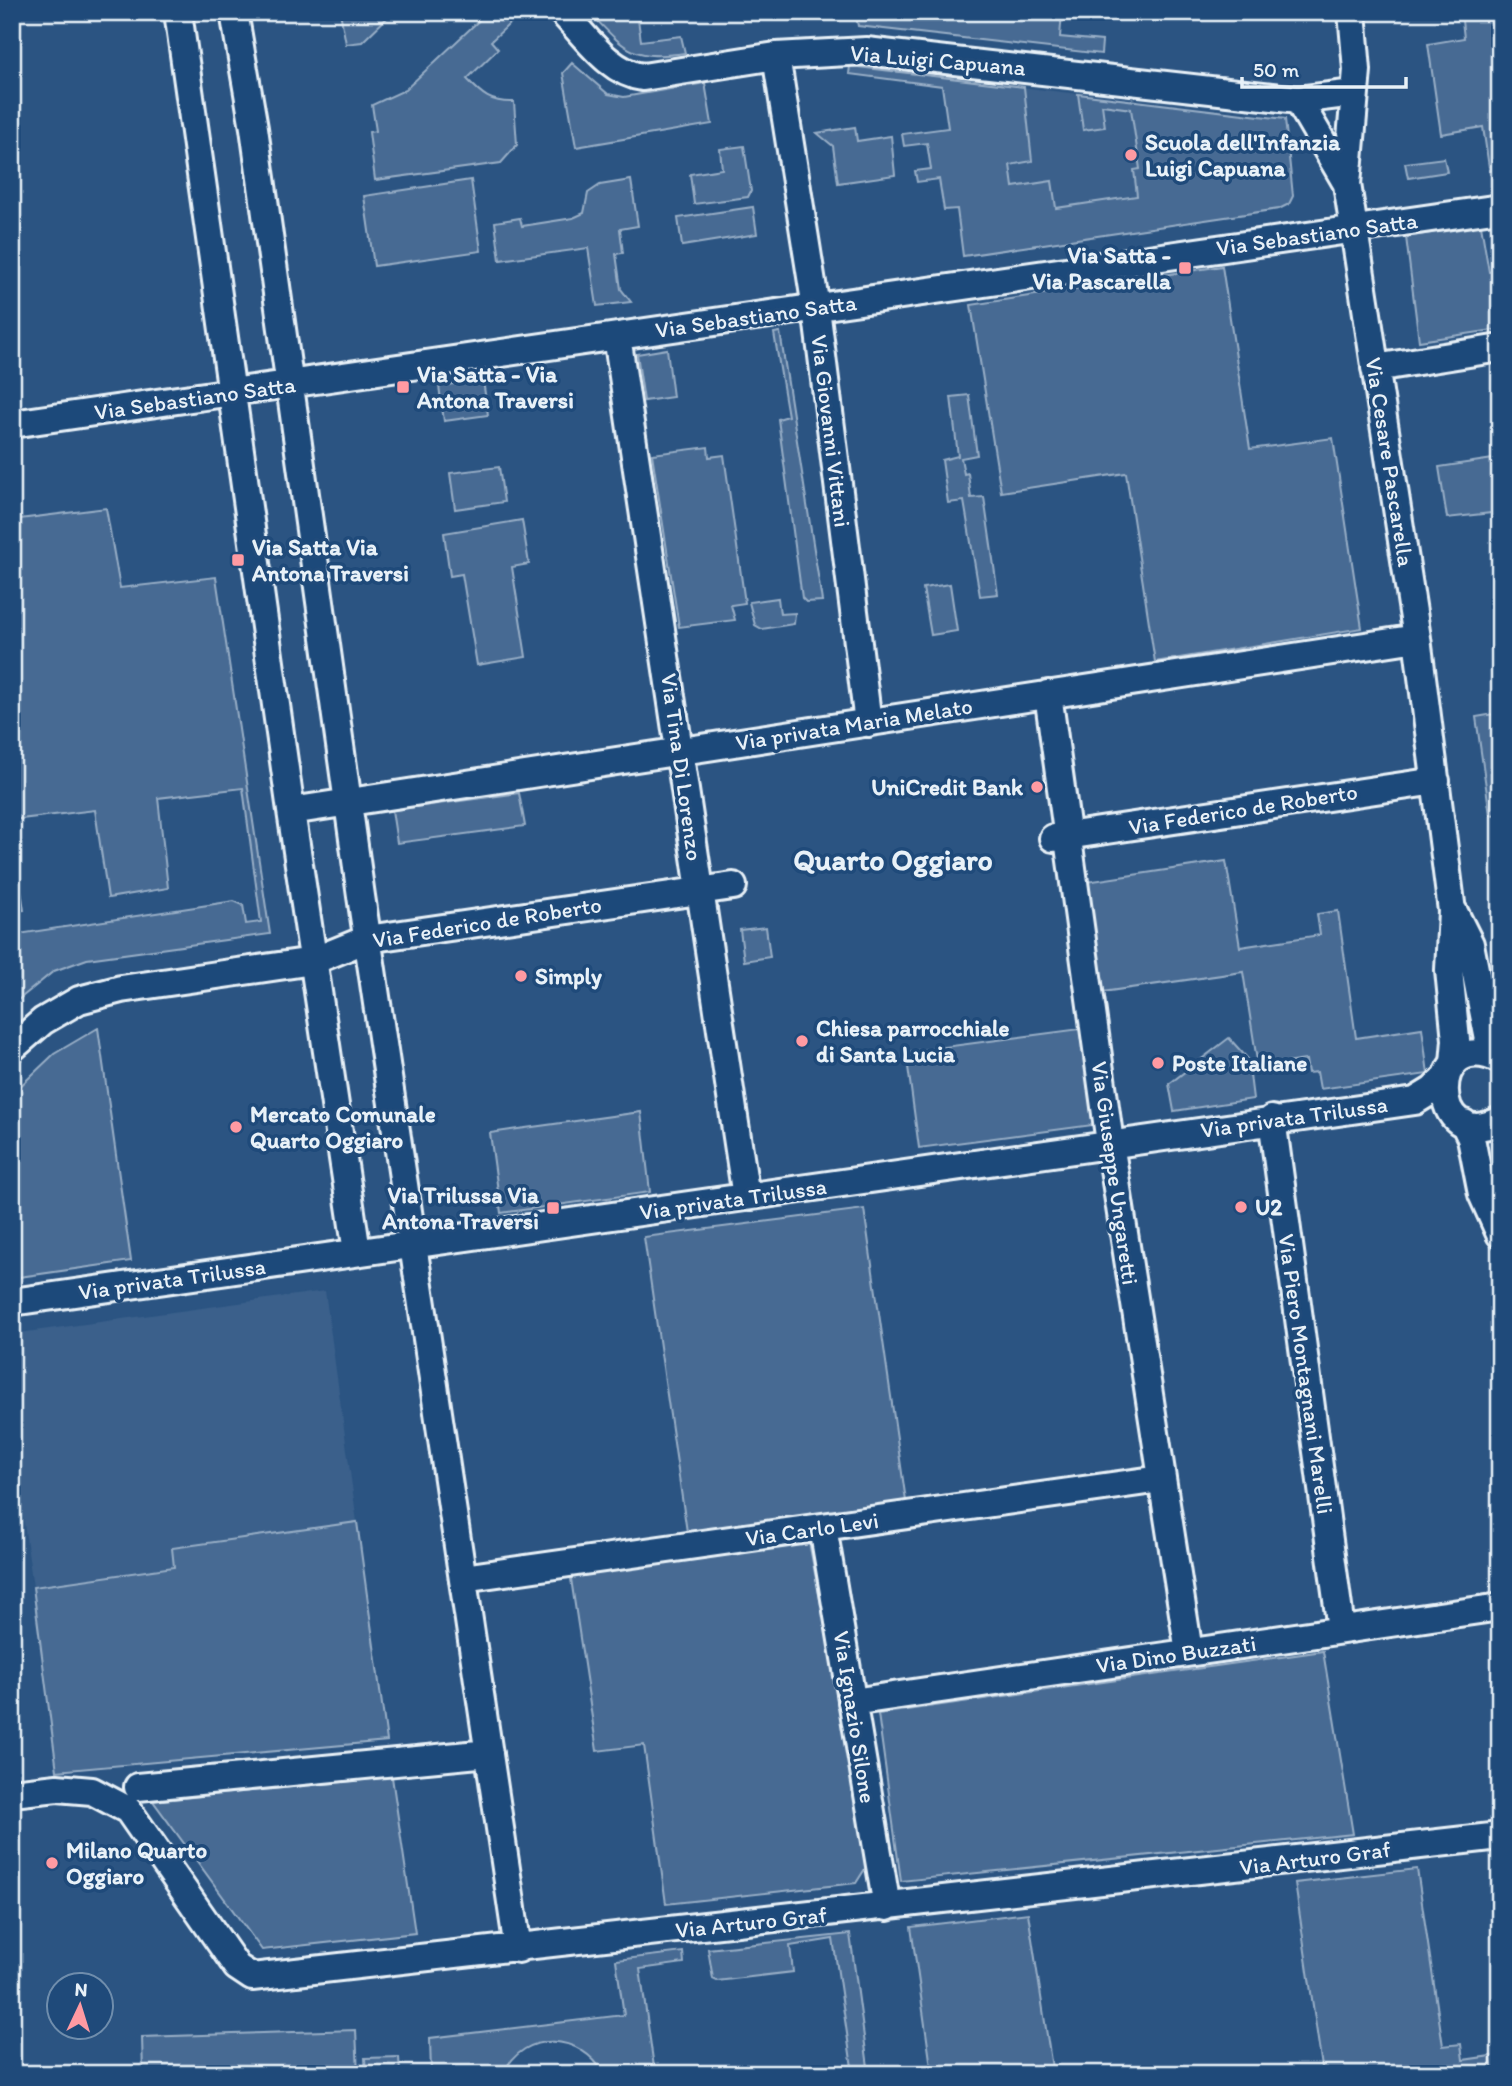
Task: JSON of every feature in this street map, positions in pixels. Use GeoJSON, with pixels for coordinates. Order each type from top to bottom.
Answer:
{"type":"FeatureCollection","features":[{"type":"Feature","properties":{"kind":"street"},"geometry":{"type":"LineString","coordinates":[[178,12],[230,393],[357,1252]]}},
{"type":"Feature","properties":{"kind":"street"},"geometry":{"type":"LineString","coordinates":[[234,12],[367,939],[518,1949]]}},
{"type":"Feature","properties":{"kind":"street","name":"Via Luigi Capuana"},"geometry":{"type":"LineString","coordinates":[[562,12],[619,70],[643,77],[776,57],[842,51],[885,52],[1297,100],[1354,93]]}},
{"type":"Feature","properties":{"kind":"street","name":"Via Cesare Pascarella"},"geometry":{"type":"LineString","coordinates":[[1352,12],[1357,69],[1347,184],[1417,638],[1452,911]]}},
{"type":"Feature","properties":{"kind":"street","name":"Via Giovanni Vittani"},"geometry":{"type":"LineString","coordinates":[[776,57],[816,308],[868,723]]}},
{"type":"Feature","properties":{"kind":"street"},"geometry":{"type":"LineString","coordinates":[[1297,100],[1347,184]]}},
{"type":"Feature","properties":{"kind":"street","name":"Via Sebastiano Satta"},"geometry":{"type":"LineString","coordinates":[[12,424],[816,308],[1306,233],[1354,229],[1500,208]]}},
{"type":"Feature","properties":{"kind":"street","name":"Via Tina Di Lorenzo"},"geometry":{"type":"LineString","coordinates":[[617,336],[746,1197]]}},
{"type":"Feature","properties":{"kind":"street"},"geometry":{"type":"LineString","coordinates":[[1375,368],[1500,348]]}},
{"type":"Feature","properties":{"kind":"street","name":"Via privata Maria Melato"},"geometry":{"type":"LineString","coordinates":[[291,811],[1417,638]]}},
{"type":"Feature","properties":{"kind":"street","name":"Via Giuseppe Ungaretti"},"geometry":{"type":"LineString","coordinates":[[1048,694],[1060,837],[1189,1651]]}},
{"type":"Feature","properties":{"kind":"street","name":"Via Federico de Roberto"},"geometry":{"type":"LineString","coordinates":[[1060,837],[1436,780]]}},
{"type":"Feature","properties":{"kind":"street","name":"Via Federico de Roberto"},"geometry":{"type":"LineString","coordinates":[[12,1048],[43,1021],[79,1000],[121,989],[313,961],[367,939],[733,886]]}},
{"type":"Feature","properties":{"kind":"street"},"geometry":{"type":"LineString","coordinates":[[1452,911],[1470,944],[1490,1045],[1499,1060]]}},
{"type":"Feature","properties":{"kind":"street"},"geometry":{"type":"LineString","coordinates":[[1452,911],[1449,971],[1456,1040],[1443,1095],[1471,1138],[1482,1194],[1500,1234]]}},
{"type":"Feature","properties":{"kind":"street"},"geometry":{"type":"LineString","coordinates":[[1450,1070],[1476,1053],[1499,1060]]}},
{"type":"Feature","properties":{"kind":"street","name":"Via privata Trilussa"},"geometry":{"type":"LineString","coordinates":[[12,1302],[1272,1119],[1415,1101],[1433,1090],[1450,1070]]}},
{"type":"Feature","properties":{"kind":"street"},"geometry":{"type":"LineString","coordinates":[[1415,1101],[1432,1103],[1457,1117],[1488,1125],[1500,1120]]}},
{"type":"Feature","properties":{"kind":"street","name":"Via Piero Montagnani Marelli"},"geometry":{"type":"LineString","coordinates":[[1272,1119],[1341,1629]]}},
{"type":"Feature","properties":{"kind":"street","name":"Via Carlo Levi"},"geometry":{"type":"LineString","coordinates":[[463,1578],[1161,1479]]}},
{"type":"Feature","properties":{"kind":"street","name":"Via Ignazio Silone"},"geometry":{"type":"LineString","coordinates":[[823,1527],[887,1907]]}},
{"type":"Feature","properties":{"kind":"street","name":"Via Dino Buzzati"},"geometry":{"type":"LineString","coordinates":[[852,1702],[1500,1607]]}},
{"type":"Feature","properties":{"kind":"street"},"geometry":{"type":"LineString","coordinates":[[138,1787],[489,1753]]}},
{"type":"Feature","properties":{"kind":"street","name":"Via Arturo Graf"},"geometry":{"type":"LineString","coordinates":[[12,1793],[57,1788],[92,1791],[128,1810],[237,1967],[251,1977],[518,1949],[1500,1836]]}},
{"type":"Feature","properties":{"kind":"shaded area"},"geometry":{"type":"Polygon","coordinates":[[[340,12],[393,12],[362,42],[346,44],[340,12]]]}},
{"type":"Feature","properties":{"kind":"shaded area"},"geometry":{"type":"Polygon","coordinates":[[[488,12],[521,13],[491,41],[498,49],[467,79],[488,97],[514,102],[517,145],[501,163],[375,180],[369,132],[376,131],[372,105],[405,90],[488,12]]]}},
{"type":"Feature","properties":{"kind":"shaded area"},"geometry":{"type":"Polygon","coordinates":[[[589,12],[637,12],[641,41],[681,36],[685,53],[652,55],[630,49],[589,12]]]}},
{"type":"Feature","properties":{"kind":"shaded area"},"geometry":{"type":"Polygon","coordinates":[[[855,12],[1062,12],[1060,37],[1102,41],[1101,54],[858,26],[855,12]]]}},
{"type":"Feature","properties":{"kind":"shaded area"},"geometry":{"type":"Polygon","coordinates":[[[1461,12],[1500,12],[1500,173],[1490,174],[1483,127],[1441,134],[1428,44],[1464,38],[1461,12]]]}},
{"type":"Feature","properties":{"kind":"shaded area"},"geometry":{"type":"Polygon","coordinates":[[[572,63],[608,94],[624,97],[705,83],[712,124],[576,147],[563,73],[572,63]]]}},
{"type":"Feature","properties":{"kind":"shaded area","name":"Scuola dell'Infanzia Luigi Capuana"},"geometry":{"type":"Polygon","coordinates":[[[850,66],[1024,87],[1032,161],[1010,165],[1013,187],[1052,181],[1056,208],[1137,196],[1134,170],[1140,169],[1131,109],[1102,105],[1105,127],[1083,130],[1078,94],[1285,119],[1293,196],[1289,204],[1279,209],[963,256],[957,209],[944,210],[939,179],[917,182],[915,171],[931,169],[927,143],[904,146],[902,134],[948,128],[942,86],[849,74],[850,66]]]}},
{"type":"Feature","properties":{"kind":"shaded area","name":"Scuola dell'Infanzia Luigi Capuana"},"geometry":{"type":"Polygon","coordinates":[[[962,80],[1285,119],[1292,201],[1279,209],[986,252],[962,80]]]}},
{"type":"Feature","properties":{"kind":"shaded area"},"geometry":{"type":"Polygon","coordinates":[[[855,127],[857,141],[891,136],[895,175],[838,183],[833,146],[817,133],[855,127]]]}},
{"type":"Feature","properties":{"kind":"shaded area"},"geometry":{"type":"Polygon","coordinates":[[[744,146],[751,191],[748,197],[694,204],[690,174],[722,169],[720,149],[744,146]]]}},
{"type":"Feature","properties":{"kind":"shaded area"},"geometry":{"type":"Polygon","coordinates":[[[1444,158],[1447,172],[1408,178],[1405,163],[1444,158]]]}},
{"type":"Feature","properties":{"kind":"shaded area"},"geometry":{"type":"Polygon","coordinates":[[[471,180],[481,251],[374,266],[364,196],[471,180]]]}},
{"type":"Feature","properties":{"kind":"shaded area"},"geometry":{"type":"Polygon","coordinates":[[[631,180],[638,226],[620,229],[623,253],[616,254],[621,289],[631,302],[597,306],[588,248],[500,260],[495,222],[520,218],[522,226],[573,218],[584,213],[588,193],[600,185],[631,180]]]}},
{"type":"Feature","properties":{"kind":"shaded area"},"geometry":{"type":"Polygon","coordinates":[[[753,207],[757,234],[682,246],[678,218],[753,207]]]}},
{"type":"Feature","properties":{"kind":"shaded area"},"geometry":{"type":"Polygon","coordinates":[[[1481,225],[1489,272],[1500,271],[1500,329],[1419,341],[1406,237],[1481,225]]]}},
{"type":"Feature","properties":{"kind":"shaded area"},"geometry":{"type":"Polygon","coordinates":[[[1222,266],[1250,449],[1333,438],[1362,628],[1155,662],[1126,473],[1001,492],[971,305],[1222,266]]]}},
{"type":"Feature","properties":{"kind":"shaded area"},"geometry":{"type":"Polygon","coordinates":[[[780,332],[822,601],[806,602],[802,598],[778,419],[788,416],[774,333],[780,332]]]}},
{"type":"Feature","properties":{"kind":"shaded area"},"geometry":{"type":"Polygon","coordinates":[[[667,349],[673,397],[644,401],[637,354],[667,349]]]}},
{"type":"Feature","properties":{"kind":"shaded area"},"geometry":{"type":"Polygon","coordinates":[[[483,380],[488,415],[444,421],[439,386],[483,380]]]}},
{"type":"Feature","properties":{"kind":"shaded area"},"geometry":{"type":"Polygon","coordinates":[[[969,395],[977,455],[961,458],[964,474],[968,473],[971,498],[984,497],[998,594],[980,596],[964,501],[948,503],[942,460],[958,456],[951,397],[969,395]]]}},
{"type":"Feature","properties":{"kind":"shaded area"},"geometry":{"type":"Polygon","coordinates":[[[708,447],[709,457],[724,455],[745,603],[731,605],[735,620],[679,627],[652,454],[708,447]]]}},
{"type":"Feature","properties":{"kind":"shaded area"},"geometry":{"type":"Polygon","coordinates":[[[1500,458],[1500,512],[1447,518],[1439,467],[1500,458]]]}},
{"type":"Feature","properties":{"kind":"shaded area"},"geometry":{"type":"Polygon","coordinates":[[[499,467],[504,502],[455,509],[450,473],[499,467]]]}},
{"type":"Feature","properties":{"kind":"shaded area"},"geometry":{"type":"Polygon","coordinates":[[[106,508],[120,588],[216,577],[270,934],[87,959],[54,971],[12,1005],[12,935],[234,901],[243,905],[246,924],[261,922],[243,788],[158,798],[168,888],[108,898],[95,810],[12,820],[12,520],[106,508]]]}},
{"type":"Feature","properties":{"kind":"shaded area"},"geometry":{"type":"Polygon","coordinates":[[[522,520],[529,564],[512,567],[526,657],[477,665],[462,574],[450,576],[444,533],[522,520]]]}},
{"type":"Feature","properties":{"kind":"shaded area"},"geometry":{"type":"Polygon","coordinates":[[[950,584],[957,631],[931,635],[923,588],[950,584]]]}},
{"type":"Feature","properties":{"kind":"shaded area"},"geometry":{"type":"Polygon","coordinates":[[[778,598],[780,614],[795,613],[794,624],[762,629],[755,625],[749,602],[778,598]]]}},
{"type":"Feature","properties":{"kind":"shaded area"},"geometry":{"type":"Polygon","coordinates":[[[1500,713],[1500,814],[1490,815],[1476,717],[1500,713]]]}},
{"type":"Feature","properties":{"kind":"shaded area"},"geometry":{"type":"Polygon","coordinates":[[[519,793],[525,826],[397,843],[392,810],[519,793]]]}},
{"type":"Feature","properties":{"kind":"shaded area"},"geometry":{"type":"Polygon","coordinates":[[[12,830],[24,910],[12,911],[12,830]]]}},
{"type":"Feature","properties":{"kind":"shaded area"},"geometry":{"type":"Polygon","coordinates":[[[1226,861],[1240,947],[1320,935],[1317,914],[1338,911],[1356,1038],[1422,1028],[1428,1074],[1320,1089],[1317,1072],[1308,1073],[1306,1060],[1258,1067],[1243,972],[1102,992],[1086,882],[1226,861]]]}},
{"type":"Feature","properties":{"kind":"shaded area"},"geometry":{"type":"Polygon","coordinates":[[[766,927],[770,957],[744,961],[740,930],[766,927]]]}},
{"type":"Feature","properties":{"kind":"shaded area"},"geometry":{"type":"Polygon","coordinates":[[[98,1028],[131,1261],[12,1278],[12,1094],[54,1054],[98,1028]]]}},
{"type":"Feature","properties":{"kind":"shaded area"},"geometry":{"type":"Polygon","coordinates":[[[1080,1029],[1093,1125],[919,1148],[906,1052],[1080,1029]]]}},
{"type":"Feature","properties":{"kind":"shaded area"},"geometry":{"type":"Polygon","coordinates":[[[1229,1038],[1248,1059],[1253,1099],[1174,1111],[1169,1084],[1229,1038]]]}},
{"type":"Feature","properties":{"kind":"shaded area"},"geometry":{"type":"Polygon","coordinates":[[[641,1112],[650,1192],[501,1213],[490,1133],[641,1112]]]}},
{"type":"Feature","properties":{"kind":"shaded area"},"geometry":{"type":"Polygon","coordinates":[[[864,1209],[906,1501],[687,1532],[644,1237],[864,1209]]]}},
{"type":"Feature","properties":{"kind":"shaded area"},"geometry":{"type":"Polygon","coordinates":[[[325,1291],[357,1522],[172,1548],[174,1567],[33,1587],[12,1438],[12,1334],[325,1291]]]}},
{"type":"Feature","properties":{"kind":"shaded area"},"geometry":{"type":"Polygon","coordinates":[[[357,1522],[387,1741],[57,1771],[33,1587],[174,1567],[172,1548],[357,1522]]]}},
{"type":"Feature","properties":{"kind":"shaded area"},"geometry":{"type":"Polygon","coordinates":[[[809,1542],[870,1861],[856,1883],[666,1904],[644,1745],[597,1751],[570,1572],[809,1542]]]}},
{"type":"Feature","properties":{"kind":"shaded area"},"geometry":{"type":"Polygon","coordinates":[[[1323,1651],[1353,1834],[901,1881],[878,1714],[1323,1651]]]}},
{"type":"Feature","properties":{"kind":"shaded area"},"geometry":{"type":"Polygon","coordinates":[[[392,1777],[415,1933],[262,1950],[153,1801],[392,1777]]]}},
{"type":"Feature","properties":{"kind":"shaded area"},"geometry":{"type":"Polygon","coordinates":[[[1417,1869],[1443,2046],[1461,2044],[1463,2060],[1491,2056],[1493,2074],[1323,2074],[1295,1883],[1417,1869]]]}},
{"type":"Feature","properties":{"kind":"shaded area"},"geometry":{"type":"Polygon","coordinates":[[[1028,1913],[1053,2074],[932,2074],[911,1927],[1028,1913]]]}},
{"type":"Feature","properties":{"kind":"shaded area"},"geometry":{"type":"Polygon","coordinates":[[[850,1934],[869,2074],[853,2074],[833,1939],[790,1946],[793,1972],[717,1981],[713,1979],[708,1949],[850,1934]]]}},
{"type":"Feature","properties":{"kind":"shaded area"},"geometry":{"type":"Polygon","coordinates":[[[683,1952],[684,1963],[640,1969],[655,2074],[604,2074],[594,2060],[581,2050],[553,2042],[538,2043],[524,2049],[512,2059],[503,2074],[431,2074],[430,2038],[624,2015],[616,1960],[683,1952]]]}},
{"type":"Feature","properties":{"kind":"shaded area"},"geometry":{"type":"Polygon","coordinates":[[[356,2030],[358,2074],[143,2074],[142,2037],[356,2030]]]}},
{"type":"Feature","properties":{"kind":"shaded area"},"geometry":{"type":"Polygon","coordinates":[[[399,2057],[400,2074],[366,2074],[365,2058],[399,2057]]]}},
{"type":"Feature","properties":{"kind":"place","name":"Scuola dell'Infanzia Luigi Capuana"},"geometry":{"type":"Point","coordinates":[1131,155]}},
{"type":"Feature","properties":{"kind":"place","name":"Via Satta - Via Pascarella"},"geometry":{"type":"Point","coordinates":[1185,268]}},
{"type":"Feature","properties":{"kind":"place","name":"Via Satta - Via Antona Traversi"},"geometry":{"type":"Point","coordinates":[403,387]}},
{"type":"Feature","properties":{"kind":"place","name":"Via Satta Via Antona Traversi"},"geometry":{"type":"Point","coordinates":[238,560]}},
{"type":"Feature","properties":{"kind":"place","name":"UniCredit Bank"},"geometry":{"type":"Point","coordinates":[1037,787]}},
{"type":"Feature","properties":{"kind":"place","name":"Simply"},"geometry":{"type":"Point","coordinates":[521,976]}},
{"type":"Feature","properties":{"kind":"place","name":"Chiesa parrocchiale di Santa Lucia"},"geometry":{"type":"Point","coordinates":[802,1041]}},
{"type":"Feature","properties":{"kind":"place","name":"Poste Italiane"},"geometry":{"type":"Point","coordinates":[1158,1063]}},
{"type":"Feature","properties":{"kind":"place","name":"Mercato Comunale Quarto Oggiaro"},"geometry":{"type":"Point","coordinates":[236,1127]}},
{"type":"Feature","properties":{"kind":"place","name":"U2"},"geometry":{"type":"Point","coordinates":[1241,1207]}},
{"type":"Feature","properties":{"kind":"place","name":"Via Trilussa Via Antona Traversi"},"geometry":{"type":"Point","coordinates":[553,1208]}},
{"type":"Feature","properties":{"kind":"place","name":"Milano Quarto Oggiaro"},"geometry":{"type":"Point","coordinates":[52,1863]}},
{"type":"Feature","properties":{"kind":"district","name":"Quarto Oggiaro"},"geometry":{"type":"Point","coordinates":[893,860]}}]}
